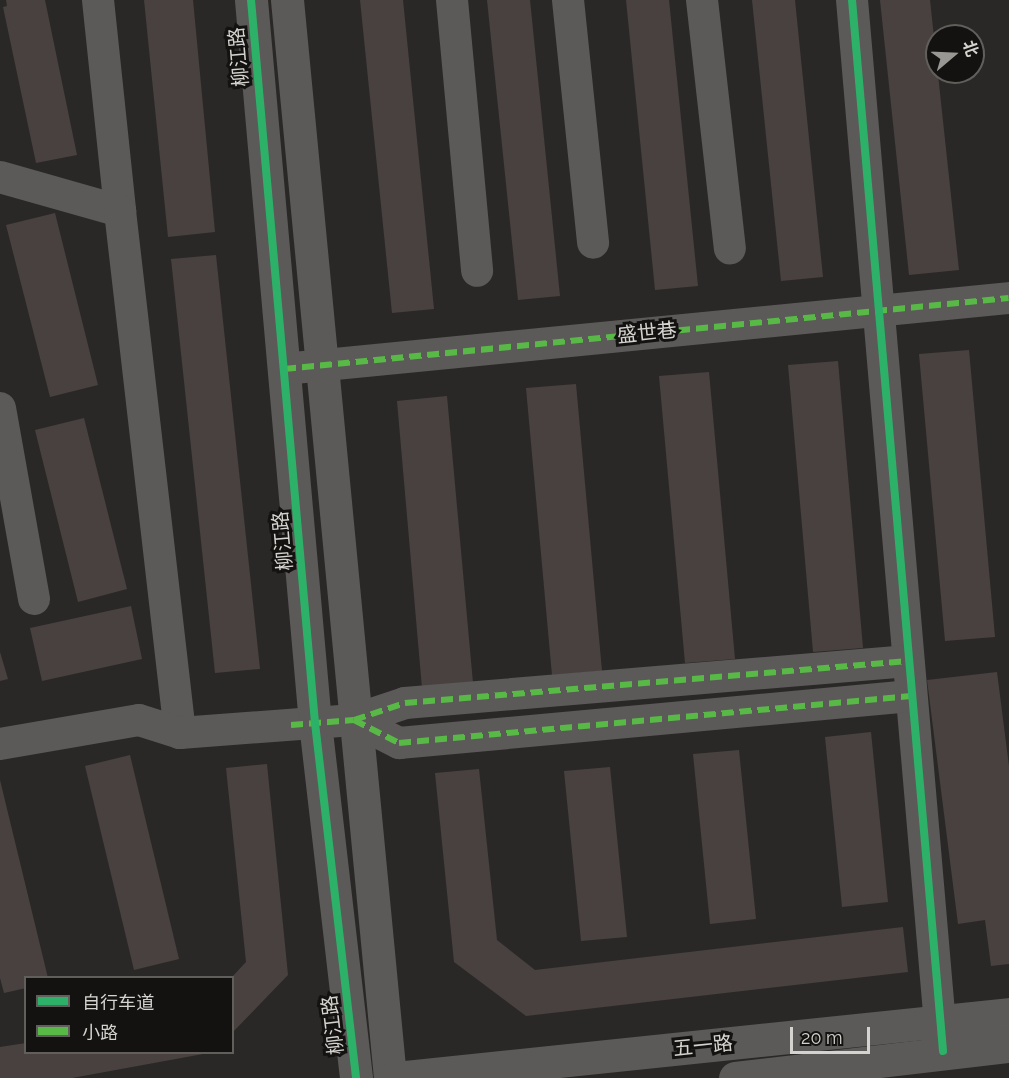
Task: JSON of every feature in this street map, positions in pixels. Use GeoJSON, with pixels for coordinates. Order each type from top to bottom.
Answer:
{"type":"FeatureCollection","features":[{"type":"Feature","properties":{"kind":"street"},"geometry":{"type":"LineString","coordinates":[[98,0],[180,733]]}},
{"type":"Feature","properties":{"kind":"street","name":"柳江路"},"geometry":{"type":"LineString","coordinates":[[250,0],[315,723],[356,1078]]}},
{"type":"Feature","properties":{"kind":"street"},"geometry":{"type":"LineString","coordinates":[[287,0],[320,366],[390,1078]]}},
{"type":"Feature","properties":{"kind":"street"},"geometry":{"type":"LineString","coordinates":[[452,0],[477,271]]}},
{"type":"Feature","properties":{"kind":"street"},"geometry":{"type":"LineString","coordinates":[[568,0],[593,243]]}},
{"type":"Feature","properties":{"kind":"street"},"geometry":{"type":"LineString","coordinates":[[702,0],[729,248]]}},
{"type":"Feature","properties":{"kind":"street"},"geometry":{"type":"LineString","coordinates":[[852,0],[941,1036]]}},
{"type":"Feature","properties":{"kind":"street"},"geometry":{"type":"LineString","coordinates":[[0,177],[120,211]]}},
{"type":"Feature","properties":{"kind":"street","name":"盛世巷"},"geometry":{"type":"LineString","coordinates":[[284,369],[1009,298]]}},
{"type":"Feature","properties":{"kind":"street"},"geometry":{"type":"LineString","coordinates":[[0,408],[34,598]]}},
{"type":"Feature","properties":{"kind":"street"},"geometry":{"type":"LineString","coordinates":[[0,744],[139,720],[180,733],[315,723],[354,720],[405,703],[908,661]]}},
{"type":"Feature","properties":{"kind":"street"},"geometry":{"type":"LineString","coordinates":[[354,720],[399,743],[910,696]]}},
{"type":"Feature","properties":{"kind":"street","name":"五一路"},"geometry":{"type":"LineString","coordinates":[[735,1078],[941,1036],[1009,1014]]}},
{"type":"Feature","properties":{"kind":"street","name":"五一路"},"geometry":{"type":"LineString","coordinates":[[396,1078],[941,1036],[1009,1046]]}},
{"type":"Feature","properties":{"kind":"building"},"geometry":{"type":"Polygon","coordinates":[[[6,0],[45,0],[77,155],[36,163],[3,7],[7,6],[6,0]]]}},
{"type":"Feature","properties":{"kind":"building"},"geometry":{"type":"Polygon","coordinates":[[[144,0],[193,0],[215,232],[168,237],[144,0]]]}},
{"type":"Feature","properties":{"kind":"building"},"geometry":{"type":"Polygon","coordinates":[[[360,0],[403,0],[434,309],[392,313],[360,0]]]}},
{"type":"Feature","properties":{"kind":"building"},"geometry":{"type":"Polygon","coordinates":[[[487,0],[530,0],[560,296],[518,300],[487,0]]]}},
{"type":"Feature","properties":{"kind":"building"},"geometry":{"type":"Polygon","coordinates":[[[626,0],[669,0],[698,286],[655,290],[626,0]]]}},
{"type":"Feature","properties":{"kind":"building"},"geometry":{"type":"Polygon","coordinates":[[[752,0],[795,0],[823,277],[781,281],[752,0]]]}},
{"type":"Feature","properties":{"kind":"building"},"geometry":{"type":"Polygon","coordinates":[[[880,0],[930,0],[933,24],[925,24],[925,84],[939,84],[959,270],[909,275],[880,0]]]}},
{"type":"Feature","properties":{"kind":"building"},"geometry":{"type":"Polygon","coordinates":[[[55,213],[98,385],[50,397],[6,225],[55,213]]]}},
{"type":"Feature","properties":{"kind":"building"},"geometry":{"type":"Polygon","coordinates":[[[216,255],[260,669],[215,673],[171,259],[216,255]]]}},
{"type":"Feature","properties":{"kind":"building"},"geometry":{"type":"Polygon","coordinates":[[[969,350],[995,637],[945,641],[919,354],[969,350]]]}},
{"type":"Feature","properties":{"kind":"building"},"geometry":{"type":"Polygon","coordinates":[[[838,361],[863,648],[813,652],[788,365],[838,361]]]}},
{"type":"Feature","properties":{"kind":"building"},"geometry":{"type":"Polygon","coordinates":[[[709,372],[735,659],[685,663],[659,376],[709,372]]]}},
{"type":"Feature","properties":{"kind":"building"},"geometry":{"type":"Polygon","coordinates":[[[576,384],[602,671],[552,675],[526,388],[576,384]]]}},
{"type":"Feature","properties":{"kind":"building"},"geometry":{"type":"Polygon","coordinates":[[[447,396],[473,683],[422,688],[397,401],[447,396]]]}},
{"type":"Feature","properties":{"kind":"building"},"geometry":{"type":"Polygon","coordinates":[[[84,418],[127,589],[78,602],[35,430],[84,418]]]}},
{"type":"Feature","properties":{"kind":"building"},"geometry":{"type":"Polygon","coordinates":[[[131,606],[142,659],[42,681],[30,628],[131,606]]]}},
{"type":"Feature","properties":{"kind":"building"},"geometry":{"type":"Polygon","coordinates":[[[0,652],[8,679],[0,681],[0,652]]]}},
{"type":"Feature","properties":{"kind":"building"},"geometry":{"type":"Polygon","coordinates":[[[997,672],[1009,766],[1009,964],[991,966],[985,920],[958,924],[927,680],[997,672]]]}},
{"type":"Feature","properties":{"kind":"building"},"geometry":{"type":"Polygon","coordinates":[[[871,732],[888,902],[842,907],[825,737],[871,732]]]}},
{"type":"Feature","properties":{"kind":"building"},"geometry":{"type":"Polygon","coordinates":[[[739,750],[756,919],[710,924],[693,754],[739,750]]]}},
{"type":"Feature","properties":{"kind":"building"},"geometry":{"type":"Polygon","coordinates":[[[130,755],[179,959],[134,970],[85,766],[130,755]]]}},
{"type":"Feature","properties":{"kind":"building"},"geometry":{"type":"Polygon","coordinates":[[[267,764],[288,975],[234,1031],[233,976],[246,962],[226,768],[267,764]]]}},
{"type":"Feature","properties":{"kind":"building"},"geometry":{"type":"Polygon","coordinates":[[[610,767],[627,937],[581,941],[564,771],[610,767]]]}},
{"type":"Feature","properties":{"kind":"building"},"geometry":{"type":"Polygon","coordinates":[[[479,769],[497,940],[535,970],[903,927],[908,972],[526,1016],[454,962],[435,773],[479,769]]]}},
{"type":"Feature","properties":{"kind":"building"},"geometry":{"type":"Polygon","coordinates":[[[0,780],[48,976],[24,976],[24,988],[4,993],[0,978],[0,780]]]}},
{"type":"Feature","properties":{"kind":"building"},"geometry":{"type":"Polygon","coordinates":[[[24,1043],[24,1054],[203,1054],[72,1078],[0,1078],[0,1047],[24,1043]]]}},
{"type":"Feature","properties":{"kind":"marked path"},"geometry":{"type":"LineString","coordinates":[[284,369],[1009,298]]}},
{"type":"Feature","properties":{"kind":"marked path"},"geometry":{"type":"LineString","coordinates":[[354,720],[405,703],[908,661]]}},
{"type":"Feature","properties":{"kind":"marked path"},"geometry":{"type":"LineString","coordinates":[[291,725],[354,720],[399,743],[911,696]]}},
{"type":"Feature","properties":{"kind":"cycle path"},"geometry":{"type":"LineString","coordinates":[[251,0],[315,723],[356,1078]]}},
{"type":"Feature","properties":{"kind":"cycle path"},"geometry":{"type":"LineString","coordinates":[[852,0],[943,1051]]}}]}
